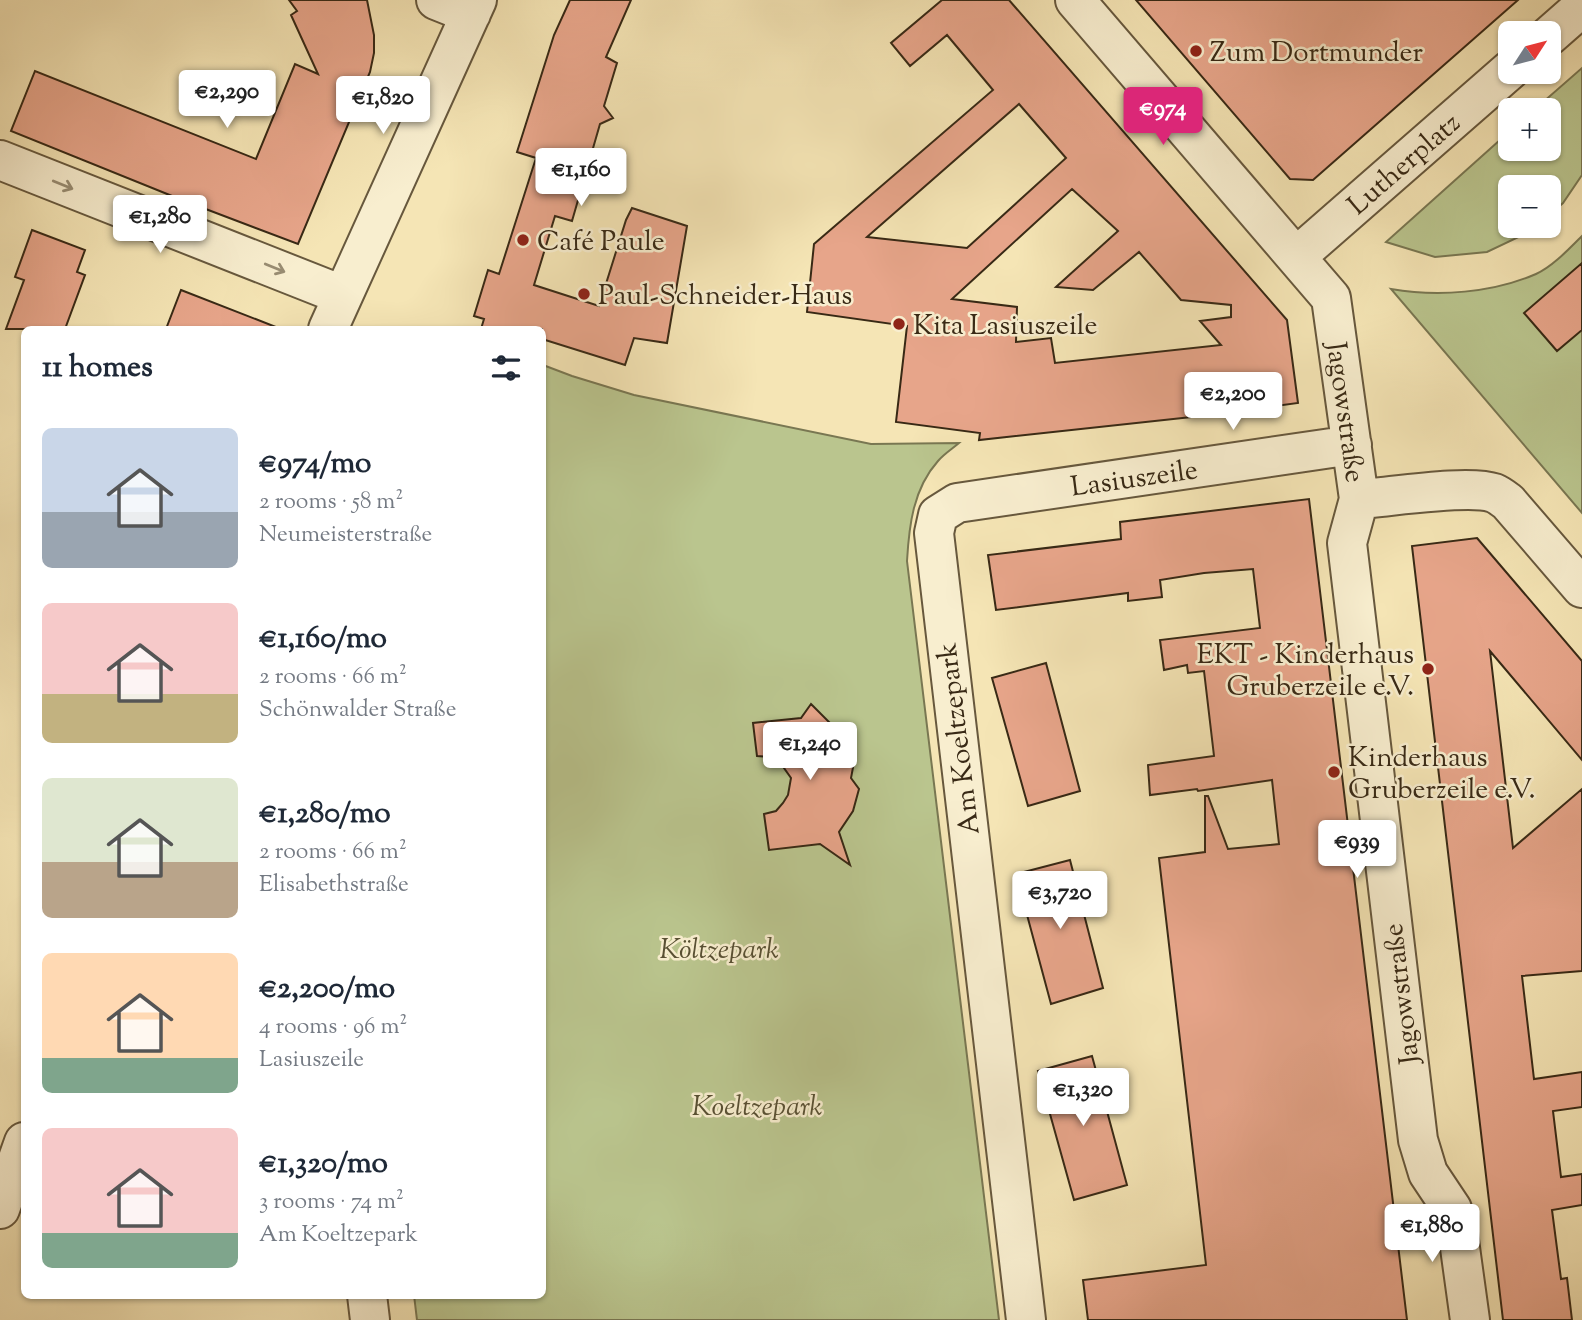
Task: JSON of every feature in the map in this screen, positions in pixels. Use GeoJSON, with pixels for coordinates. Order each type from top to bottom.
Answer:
{"type":"FeatureCollection","features":[{"type":"Feature","properties":{"kind":"street"},"geometry":{"type":"LineString","coordinates":[[0,160],[335,312],[474,7],[436,0]]}},
{"type":"Feature","properties":{"kind":"street","name":"Jagowstraße"},"geometry":{"type":"LineString","coordinates":[[1075,0],[1331,298],[1359,499],[1347,543],[1418,1140],[1428,1173],[1452,1209],[1457,1226],[1470,1320]]}},
{"type":"Feature","properties":{"kind":"street"},"geometry":{"type":"LineString","coordinates":[[1561,25],[1582,7]]}},
{"type":"Feature","properties":{"kind":"street","name":"Lutherplatz"},"geometry":{"type":"LineString","coordinates":[[1296,257],[1498,80]]}},
{"type":"Feature","properties":{"kind":"street","name":"Lasiuszeile"},"geometry":{"type":"LineString","coordinates":[[957,503],[1352,445]]}},
{"type":"Feature","properties":{"kind":"street"},"geometry":{"type":"LineString","coordinates":[[1359,499],[1481,490],[1496,494],[1508,502],[1582,588]]}},
{"type":"Feature","properties":{"kind":"street","name":"Am Koeltzepark"},"geometry":{"type":"LineString","coordinates":[[957,503],[938,515],[933,533],[1026,1320]]}},
{"type":"Feature","properties":{"kind":"street"},"geometry":{"type":"LineString","coordinates":[[9,1210],[21,1156]]}},
{"type":"Feature","properties":{"kind":"street"},"geometry":{"type":"LineString","coordinates":[[367,1299],[370,1320]]}},
{"type":"Feature","properties":{"kind":"green space"},"geometry":{"type":"Polygon","coordinates":[[[1582,68],[1582,175],[1563,203],[1561,205],[1561,175],[1498,175],[1498,238],[1517,238],[1487,252],[1435,257],[1386,242],[1498,142],[1498,161],[1561,161],[1561,98],[1548,98],[1582,68]]]}},
{"type":"Feature","properties":{"kind":"green space"},"geometry":{"type":"Polygon","coordinates":[[[1582,236],[1582,513],[1391,289],[1446,293],[1501,285],[1542,271],[1582,236]]]}},
{"type":"Feature","properties":{"kind":"green space","name":"Koeltzepark"},"geometry":{"type":"Polygon","coordinates":[[[546,366],[634,395],[871,444],[959,443],[938,461],[923,484],[911,521],[907,561],[999,1320],[417,1320],[414,1299],[546,1299],[546,366]]]}},
{"type":"Feature","properties":{"kind":"building"},"geometry":{"type":"Polygon","coordinates":[[[289,0],[367,0],[374,35],[370,72],[298,244],[11,131],[35,71],[256,159],[295,64],[318,74],[291,15],[297,11],[289,0]]]}},
{"type":"Feature","properties":{"kind":"building"},"geometry":{"type":"Polygon","coordinates":[[[570,0],[631,0],[606,57],[617,63],[604,106],[613,118],[600,124],[572,221],[555,216],[534,285],[599,306],[632,208],[687,226],[667,343],[634,338],[625,365],[546,340],[546,326],[482,326],[484,319],[474,316],[488,270],[499,274],[536,158],[517,152],[554,35],[570,0]]]}},
{"type":"Feature","properties":{"kind":"building"},"geometry":{"type":"Polygon","coordinates":[[[942,0],[1009,0],[1287,320],[1298,403],[979,440],[980,433],[896,422],[907,326],[807,312],[814,244],[993,90],[947,35],[910,66],[891,43],[942,0]],[[1019,104],[867,237],[967,248],[1066,158],[1019,104]],[[1072,189],[952,299],[1017,307],[1016,342],[1051,338],[1055,363],[1221,345],[1200,321],[1231,317],[1231,305],[1181,300],[1139,252],[1093,290],[1056,287],[1118,231],[1072,189]]]}},
{"type":"Feature","properties":{"kind":"building"},"geometry":{"type":"Polygon","coordinates":[[[1136,0],[1518,0],[1313,180],[1290,179],[1136,0]]]}},
{"type":"Feature","properties":{"kind":"building"},"geometry":{"type":"Polygon","coordinates":[[[32,230],[85,250],[77,272],[85,275],[66,326],[21,326],[21,329],[6,329],[24,280],[15,277],[32,230]]]}},
{"type":"Feature","properties":{"kind":"building"},"geometry":{"type":"Polygon","coordinates":[[[1582,263],[1582,330],[1557,351],[1524,313],[1582,263]]]}},
{"type":"Feature","properties":{"kind":"building"},"geometry":{"type":"Polygon","coordinates":[[[181,290],[273,326],[167,326],[181,290]]]}},
{"type":"Feature","properties":{"kind":"building"},"geometry":{"type":"Polygon","coordinates":[[[1309,499],[1407,1320],[1088,1320],[1083,1280],[1206,1265],[1159,858],[1205,852],[1205,796],[1208,796],[1228,849],[1279,844],[1272,780],[1150,795],[1148,765],[1214,756],[1204,671],[1188,673],[1187,665],[1164,670],[1160,640],[1260,628],[1253,569],[1160,580],[1162,597],[1128,601],[1128,593],[996,610],[988,555],[1121,539],[1120,522],[1309,499]]]}},
{"type":"Feature","properties":{"kind":"building"},"geometry":{"type":"Polygon","coordinates":[[[1477,538],[1582,661],[1582,760],[1490,651],[1513,848],[1582,789],[1582,971],[1522,976],[1534,1079],[1582,1072],[1582,1107],[1553,1111],[1561,1177],[1582,1174],[1582,1205],[1552,1210],[1561,1279],[1567,1278],[1572,1320],[1503,1320],[1412,546],[1477,538]]]}},
{"type":"Feature","properties":{"kind":"building"},"geometry":{"type":"Polygon","coordinates":[[[1046,663],[1080,791],[1028,806],[992,678],[1046,663]]]}},
{"type":"Feature","properties":{"kind":"building"},"geometry":{"type":"Polygon","coordinates":[[[811,704],[842,735],[855,757],[851,778],[859,789],[853,811],[839,832],[850,865],[820,844],[769,850],[764,814],[776,811],[783,803],[788,795],[791,778],[779,761],[771,757],[757,756],[753,723],[801,718],[811,704]]]}},
{"type":"Feature","properties":{"kind":"building"},"geometry":{"type":"Polygon","coordinates":[[[1070,860],[1103,988],[1051,1004],[1016,874],[1070,860]]]}},
{"type":"Feature","properties":{"kind":"building"},"geometry":{"type":"Polygon","coordinates":[[[1092,1056],[1127,1185],[1074,1200],[1038,1071],[1092,1056]]]}},
{"type":"Feature","properties":{"kind":"place","name":"Zum Dortmunder"},"geometry":{"type":"Point","coordinates":[1196,51]}},
{"type":"Feature","properties":{"kind":"place","name":"Café Paule"},"geometry":{"type":"Point","coordinates":[523,240]}},
{"type":"Feature","properties":{"kind":"place","name":"Paul-Schneider-Haus"},"geometry":{"type":"Point","coordinates":[584,294]}},
{"type":"Feature","properties":{"kind":"place","name":"Kita Lasiuszeile"},"geometry":{"type":"Point","coordinates":[899,324]}},
{"type":"Feature","properties":{"kind":"place","name":"EKT - Kinderhaus Gruberzeile e.V."},"geometry":{"type":"Point","coordinates":[1428,669]}},
{"type":"Feature","properties":{"kind":"place","name":"Kinderhaus Gruberzeile e.V."},"geometry":{"type":"Point","coordinates":[1334,772]}},
{"type":"Feature","properties":{"kind":"park label","name":"Költzepark"},"geometry":{"type":"Point","coordinates":[719,948]}}]}
